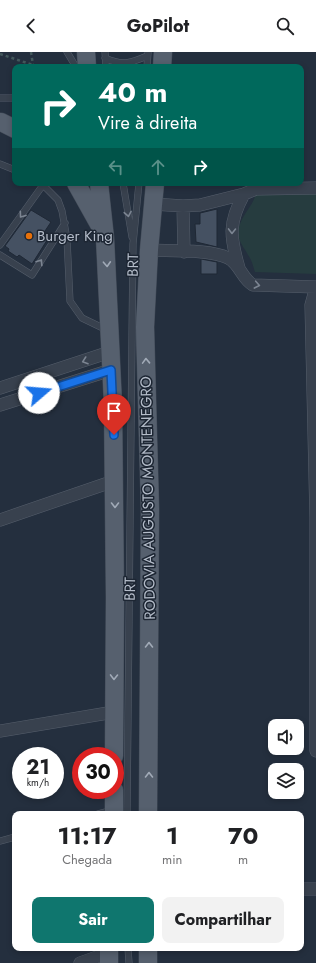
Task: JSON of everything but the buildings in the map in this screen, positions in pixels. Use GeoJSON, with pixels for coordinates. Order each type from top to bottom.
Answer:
{"type":"FeatureCollection","features":[{"type":"Feature","properties":{"kind":"main road"},"geometry":{"type":"LineString","coordinates":[[86,52],[87,64]]}},
{"type":"Feature","properties":{"kind":"main road"},"geometry":{"type":"LineString","coordinates":[[153,53],[160,64]]}},
{"type":"Feature","properties":{"kind":"main road"},"geometry":{"type":"LineString","coordinates":[[78,186],[105,238]]}},
{"type":"Feature","properties":{"kind":"main road"},"geometry":{"type":"LineString","coordinates":[[99,186],[105,238],[110,331],[114,481],[114,747]]}},
{"type":"Feature","properties":{"kind":"main road","name":"RODOVIA AUGUSTO MONTENEGRO"},"geometry":{"type":"LineString","coordinates":[[148,811],[150,509],[145,327],[141,247],[154,204],[155,186]]}},
{"type":"Feature","properties":{"kind":"main road"},"geometry":{"type":"LineString","coordinates":[[114,799],[114,811]]}},
{"type":"Feature","properties":{"kind":"main road"},"geometry":{"type":"LineString","coordinates":[[148,951],[148,963]]}},
{"type":"Feature","properties":{"kind":"street"},"geometry":{"type":"LineString","coordinates":[[154,204],[183,206],[208,204],[256,189],[316,188]]}},
{"type":"Feature","properties":{"kind":"street"},"geometry":{"type":"LineString","coordinates":[[244,194],[233,217],[232,231],[233,244],[240,268],[246,281],[253,285],[316,287],[311,304],[316,518],[316,751]]}},
{"type":"Feature","properties":{"kind":"street"},"geometry":{"type":"LineString","coordinates":[[183,206],[184,252]]}},
{"type":"Feature","properties":{"kind":"street"},"geometry":{"type":"LineString","coordinates":[[141,247],[184,252],[209,252],[229,258],[240,268]]}},
{"type":"Feature","properties":{"kind":"street"},"geometry":{"type":"LineString","coordinates":[[0,388],[110,352]]}},
{"type":"Feature","properties":{"kind":"street"},"geometry":{"type":"LineString","coordinates":[[0,405],[111,370]]}},
{"type":"Feature","properties":{"kind":"street"},"geometry":{"type":"LineString","coordinates":[[0,520],[114,481]]}},
{"type":"Feature","properties":{"kind":"street"},"geometry":{"type":"LineString","coordinates":[[0,731],[114,712]]}},
{"type":"Feature","properties":{"kind":"street"},"geometry":{"type":"LineString","coordinates":[[304,889],[316,890]]}},
{"type":"Feature","properties":{"kind":"street"},"geometry":{"type":"LineString","coordinates":[[80,963],[109,955]]}},
{"type":"Feature","properties":{"kind":"lane"},"geometry":{"type":"LineString","coordinates":[[68,52],[74,64]]}},
{"type":"Feature","properties":{"kind":"lane"},"geometry":{"type":"LineString","coordinates":[[105,55],[117,64],[134,62],[153,53]]}},
{"type":"Feature","properties":{"kind":"lane"},"geometry":{"type":"LineString","coordinates":[[148,64],[153,53]]}},
{"type":"Feature","properties":{"kind":"lane"},"geometry":{"type":"LineString","coordinates":[[0,98],[12,98]]}},
{"type":"Feature","properties":{"kind":"lane"},"geometry":{"type":"LineString","coordinates":[[0,164],[12,169]]}},
{"type":"Feature","properties":{"kind":"lane"},"geometry":{"type":"LineString","coordinates":[[0,245],[41,186]]}},
{"type":"Feature","properties":{"kind":"lane"},"geometry":{"type":"LineString","coordinates":[[44,186],[58,200],[65,223],[70,301],[82,318],[110,331]]}},
{"type":"Feature","properties":{"kind":"lane","name":"BRT"},"geometry":{"type":"LineString","coordinates":[[123,186],[141,247]]}},
{"type":"Feature","properties":{"kind":"lane","name":"BRT"},"geometry":{"type":"LineString","coordinates":[[114,811],[141,247],[139,186]]}},
{"type":"Feature","properties":{"kind":"lane"},"geometry":{"type":"LineString","coordinates":[[0,255],[32,275],[65,223]]}},
{"type":"Feature","properties":{"kind":"lane"},"geometry":{"type":"LineString","coordinates":[[0,841],[12,838]]}},
{"type":"Feature","properties":{"kind":"lane"},"geometry":{"type":"LineString","coordinates":[[128,951],[129,963]]}},
{"type":"Feature","properties":{"kind":"path"},"geometry":{"type":"LineString","coordinates":[[31,52],[33,64]]}},
{"type":"Feature","properties":{"kind":"path"},"geometry":{"type":"LineString","coordinates":[[0,54],[30,64]]}},
{"type":"Feature","properties":{"kind":"green space"},"geometry":{"type":"Polygon","coordinates":[[[257,190],[316,191],[316,274],[255,272],[239,238],[239,231],[242,219],[257,190]]]}},
{"type":"Feature","properties":{"kind":"place","name":"Burger King"},"geometry":{"type":"Point","coordinates":[29,236]}},
{"type":"Feature","properties":{"kind":"route"},"geometry":{"type":"LineString","coordinates":[[39,393],[111,370],[114,435]]}}]}
